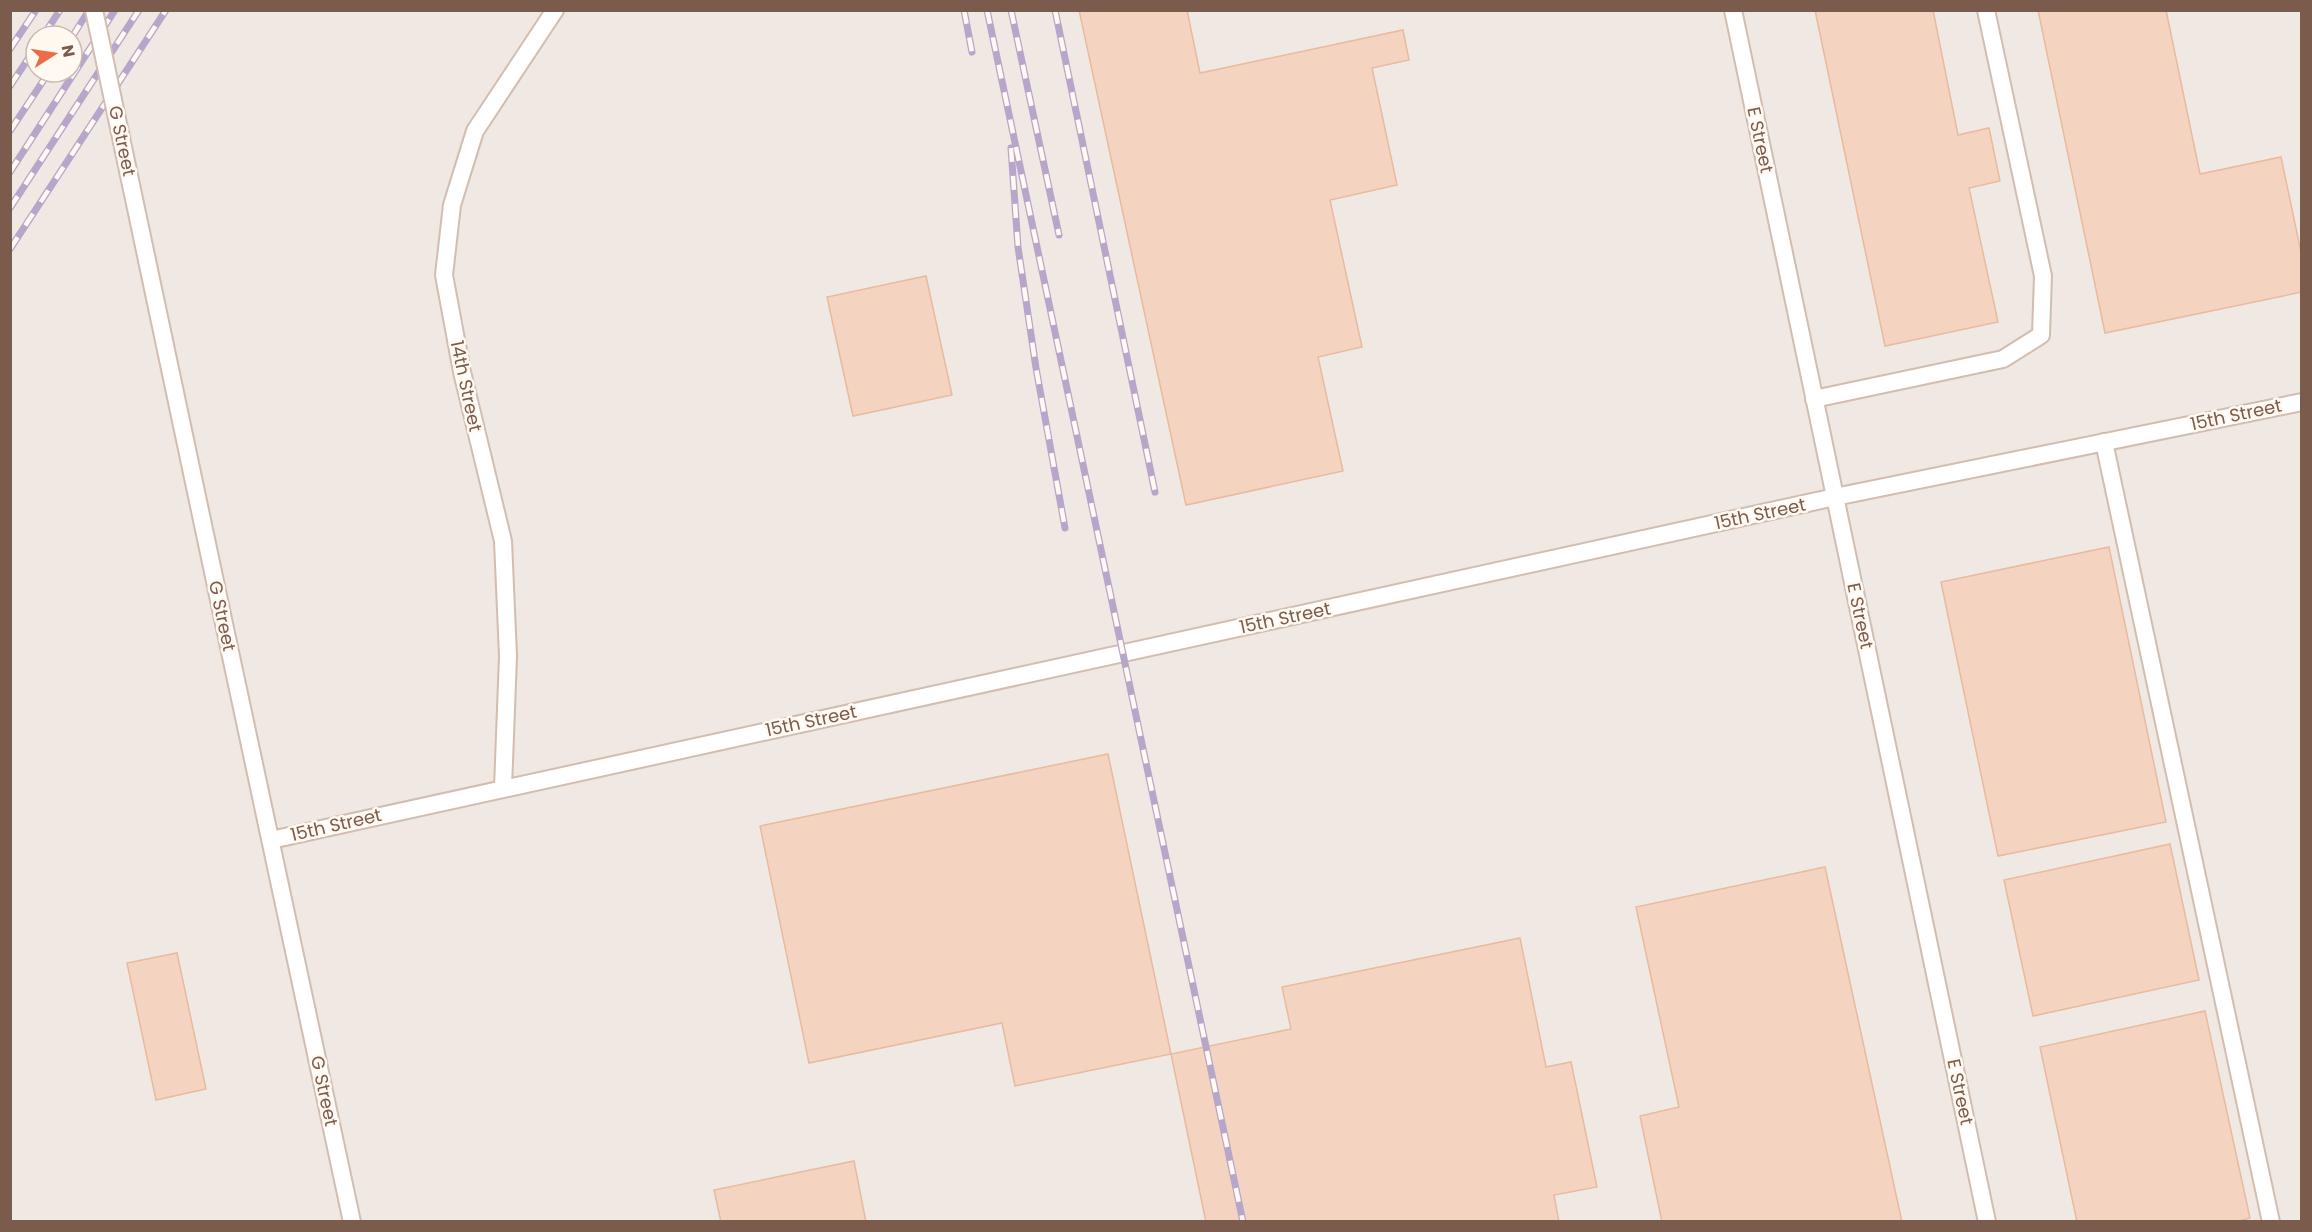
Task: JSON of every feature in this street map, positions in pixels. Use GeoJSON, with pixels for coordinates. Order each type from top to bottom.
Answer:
{"type":"FeatureCollection","features":[{"type":"Feature","properties":{"kind":"lane","name":"G Street"},"geometry":{"type":"LineString","coordinates":[[94,10],[352,1221]]}},
{"type":"Feature","properties":{"kind":"lane","name":"14th Street"},"geometry":{"type":"LineString","coordinates":[[503,788],[508,656],[503,541],[462,372],[444,275],[452,206],[475,131],[555,10]]}},
{"type":"Feature","properties":{"kind":"lane","name":"E Street"},"geometry":{"type":"LineString","coordinates":[[1733,10],[1987,1221]]}},
{"type":"Feature","properties":{"kind":"lane"},"geometry":{"type":"LineString","coordinates":[[1814,399],[2003,359],[2041,335],[2043,276],[1986,10]]}},
{"type":"Feature","properties":{"kind":"lane","name":"15th Street"},"geometry":{"type":"LineString","coordinates":[[271,840],[1835,497],[2301,402]]}},
{"type":"Feature","properties":{"kind":"lane"},"geometry":{"type":"LineString","coordinates":[[2104,442],[2271,1221]]}},
{"type":"Feature","properties":{"kind":"shaded area"},"geometry":{"type":"Polygon","coordinates":[[[11,11],[2301,11],[2301,1221],[11,1221],[11,11]]]}},
{"type":"Feature","properties":{"kind":"building"},"geometry":{"type":"Polygon","coordinates":[[[1079,10],[1187,10],[1200,73],[1403,30],[1409,60],[1372,68],[1397,185],[1330,200],[1362,347],[1318,357],[1343,471],[1186,505],[1079,10]]]}},
{"type":"Feature","properties":{"kind":"building"},"geometry":{"type":"Polygon","coordinates":[[[1815,10],[1933,10],[1958,135],[1989,128],[2000,181],[1969,188],[1998,322],[1885,346],[1815,10]]]}},
{"type":"Feature","properties":{"kind":"building"},"geometry":{"type":"Polygon","coordinates":[[[2038,10],[2166,10],[2200,174],[2281,157],[2302,257],[2302,292],[2105,333],[2038,10]]]}},
{"type":"Feature","properties":{"kind":"building"},"geometry":{"type":"Polygon","coordinates":[[[926,276],[952,395],[853,416],[827,297],[926,276]]]}},
{"type":"Feature","properties":{"kind":"building"},"geometry":{"type":"Polygon","coordinates":[[[2109,547],[2166,822],[1998,856],[1941,582],[2109,547]]]}},
{"type":"Feature","properties":{"kind":"building"},"geometry":{"type":"Polygon","coordinates":[[[1108,754],[1171,1054],[1015,1086],[1002,1023],[809,1063],[760,826],[1108,754]]]}},
{"type":"Feature","properties":{"kind":"building"},"geometry":{"type":"Polygon","coordinates":[[[2170,844],[2199,980],[2033,1016],[2004,880],[2170,844]]]}},
{"type":"Feature","properties":{"kind":"building"},"geometry":{"type":"Polygon","coordinates":[[[1825,867],[1902,1222],[1662,1222],[1640,1116],[1679,1107],[1636,907],[1825,867]]]}},
{"type":"Feature","properties":{"kind":"building"},"geometry":{"type":"Polygon","coordinates":[[[1520,938],[1546,1067],[1571,1062],[1597,1187],[1554,1195],[1559,1222],[1206,1222],[1171,1054],[1291,1029],[1282,987],[1520,938]]]}},
{"type":"Feature","properties":{"kind":"building"},"geometry":{"type":"Polygon","coordinates":[[[177,953],[206,1089],[156,1100],[127,963],[177,953]]]}},
{"type":"Feature","properties":{"kind":"building"},"geometry":{"type":"Polygon","coordinates":[[[2205,1011],[2250,1218],[2236,1222],[2077,1222],[2040,1047],[2205,1011]]]}},
{"type":"Feature","properties":{"kind":"building"},"geometry":{"type":"Polygon","coordinates":[[[854,1161],[866,1222],[721,1222],[714,1190],[854,1161]]]}},
{"type":"Feature","properties":{"kind":"railway"},"geometry":{"type":"LineString","coordinates":[[10,49],[36,10]]}},
{"type":"Feature","properties":{"kind":"railway"},"geometry":{"type":"LineString","coordinates":[[51,24],[60,10]]}},
{"type":"Feature","properties":{"kind":"railway"},"geometry":{"type":"LineString","coordinates":[[80,24],[89,10]]}},
{"type":"Feature","properties":{"kind":"railway"},"geometry":{"type":"LineString","coordinates":[[10,172],[115,10]]}},
{"type":"Feature","properties":{"kind":"railway"},"geometry":{"type":"LineString","coordinates":[[10,208],[139,10]]}},
{"type":"Feature","properties":{"kind":"railway"},"geometry":{"type":"LineString","coordinates":[[10,249],[166,10]]}},
{"type":"Feature","properties":{"kind":"railway"},"geometry":{"type":"LineString","coordinates":[[964,10],[972,52]]}},
{"type":"Feature","properties":{"kind":"railway"},"geometry":{"type":"LineString","coordinates":[[987,10],[1243,1222]]}},
{"type":"Feature","properties":{"kind":"railway"},"geometry":{"type":"LineString","coordinates":[[1011,10],[1059,235]]}},
{"type":"Feature","properties":{"kind":"railway"},"geometry":{"type":"LineString","coordinates":[[1055,10],[1155,492]]}},
{"type":"Feature","properties":{"kind":"railway"},"geometry":{"type":"LineString","coordinates":[[10,86],[24,65]]}},
{"type":"Feature","properties":{"kind":"railway"},"geometry":{"type":"LineString","coordinates":[[10,131],[41,84]]}},
{"type":"Feature","properties":{"kind":"railway"},"geometry":{"type":"LineString","coordinates":[[1011,148],[1018,247],[1036,368],[1065,528]]}}]}
